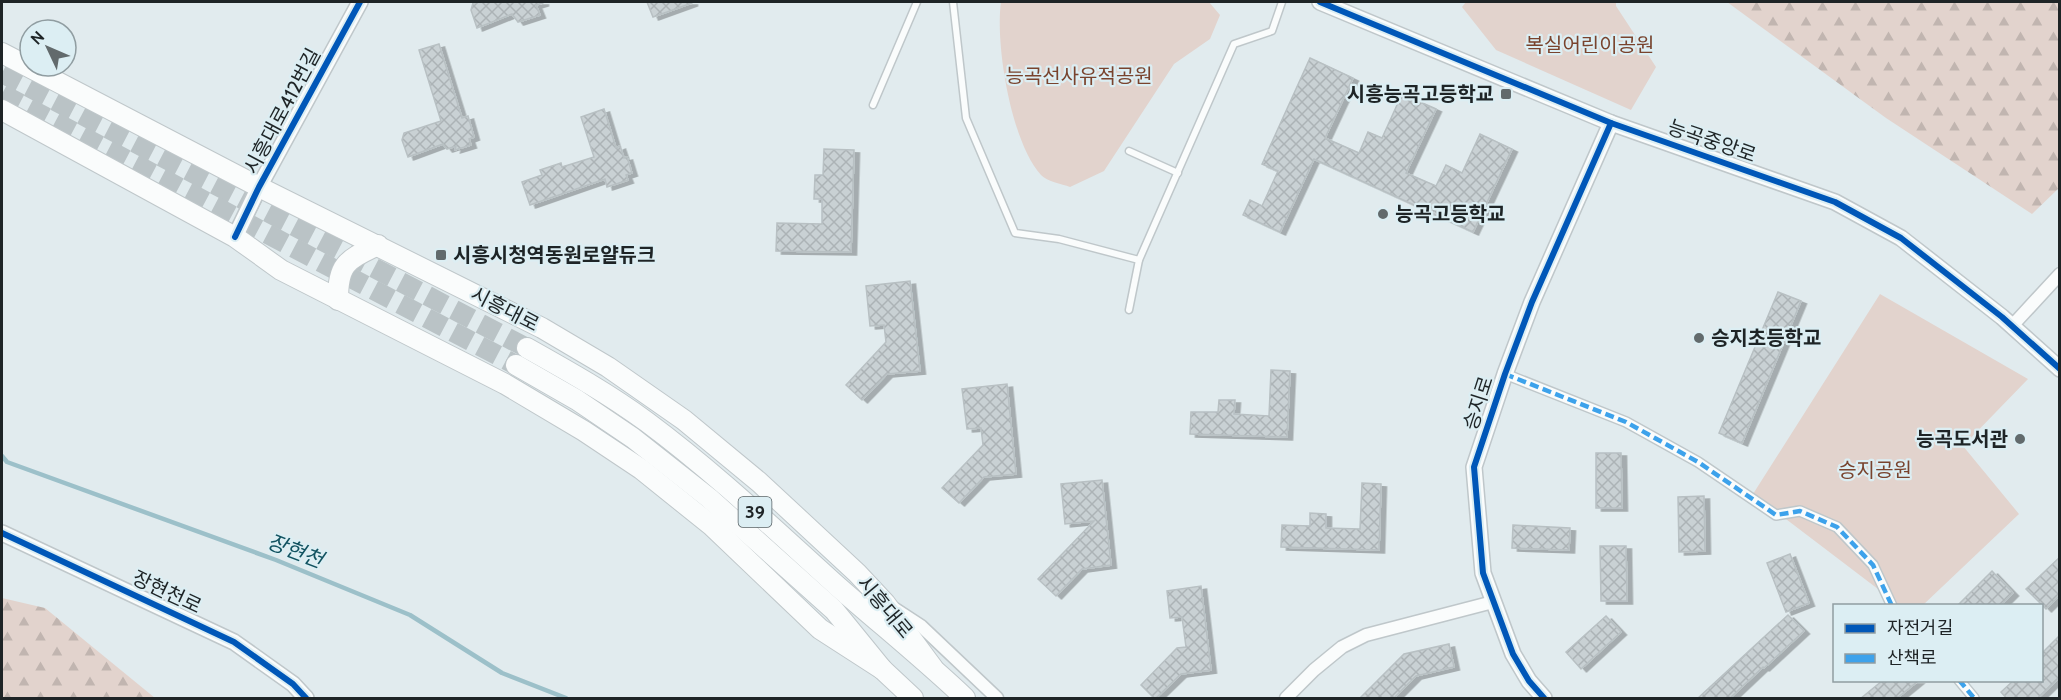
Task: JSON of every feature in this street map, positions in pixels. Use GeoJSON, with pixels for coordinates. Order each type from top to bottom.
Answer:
{"type":"FeatureCollection","features":[{"type":"Feature","properties":{"kind":"main road","name":"시흥대로"},"geometry":{"type":"LineString","coordinates":[[2,53],[259,187],[542,328],[608,367],[684,420],[759,482],[857,573],[885,603],[933,668]]}},
{"type":"Feature","properties":{"kind":"main road","name":"시흥대로"},"geometry":{"type":"LineString","coordinates":[[2,110],[235,237],[281,270],[505,384],[584,431],[641,469],[712,526],[820,628],[882,669]]}},
{"type":"Feature","properties":{"kind":"main road"},"geometry":{"type":"LineString","coordinates":[[338,300],[338,280],[346,264],[378,245]]}},
{"type":"Feature","properties":{"kind":"main road","name":"시흥대로"},"geometry":{"type":"LineString","coordinates":[[913,699],[882,669],[834,610],[709,498],[633,438],[577,400],[522,357],[589,382],[646,422],[722,483],[933,668],[965,699]]}},
{"type":"Feature","properties":{"kind":"street","name":"시흥대로412번길"},"geometry":{"type":"LineString","coordinates":[[235,237],[259,187],[360,2]]}},
{"type":"Feature","properties":{"kind":"street","name":"능곡중앙로"},"geometry":{"type":"LineString","coordinates":[[1320,2],[1611,123],[1835,202],[1901,238],[2012,326],[2060,369]]}},
{"type":"Feature","properties":{"kind":"street","name":"승지로"},"geometry":{"type":"LineString","coordinates":[[1544,699],[1513,654],[1483,573],[1474,468],[1532,302],[1611,123]]}},
{"type":"Feature","properties":{"kind":"street"},"geometry":{"type":"LineString","coordinates":[[2012,326],[2059,275]]}},
{"type":"Feature","properties":{"kind":"street"},"geometry":{"type":"LineString","coordinates":[[1505,374],[1626,422],[1698,462],[1776,516],[1800,511],[1837,526],[1873,565],[1891,604]]}},
{"type":"Feature","properties":{"kind":"street","name":"장현천로"},"geometry":{"type":"LineString","coordinates":[[2,533],[234,642],[293,684],[306,699]]}},
{"type":"Feature","properties":{"kind":"street"},"geometry":{"type":"LineString","coordinates":[[1286,699],[1314,670],[1342,647],[1366,635],[1493,602]]}},
{"type":"Feature","properties":{"kind":"street"},"geometry":{"type":"LineString","coordinates":[[885,603],[921,626],[997,699]]}},
{"type":"Feature","properties":{"kind":"street"},"geometry":{"type":"LineString","coordinates":[[1960,682],[1974,699]]}},
{"type":"Feature","properties":{"kind":"lane"},"geometry":{"type":"LineString","coordinates":[[873,105],[917,2]]}},
{"type":"Feature","properties":{"kind":"lane"},"geometry":{"type":"LineString","coordinates":[[953,2],[966,118],[1015,233],[1059,239],[1139,261]]}},
{"type":"Feature","properties":{"kind":"lane"},"geometry":{"type":"LineString","coordinates":[[1129,310],[1139,261],[1234,44],[1272,31],[1282,2]]}},
{"type":"Feature","properties":{"kind":"lane"},"geometry":{"type":"LineString","coordinates":[[1130,151],[1178,173]]}},
{"type":"Feature","properties":{"kind":"green space","name":"능곡선사유적공원"},"geometry":{"type":"Polygon","coordinates":[[[1001,2],[1209,2],[1220,15],[1210,39],[1174,64],[1104,171],[1070,187],[1043,177],[1030,160],[1021,140],[1003,66],[1000,42],[1001,2]]]}},
{"type":"Feature","properties":{"kind":"green space","name":"복실어린이공원"},"geometry":{"type":"Polygon","coordinates":[[[1466,2],[1616,2],[1616,6],[1656,67],[1631,110],[1496,50],[1462,7],[1466,2]]]}},
{"type":"Feature","properties":{"kind":"green space"},"geometry":{"type":"Polygon","coordinates":[[[1727,2],[2059,2],[2059,188],[2032,214],[1886,118],[1727,2]]]}},
{"type":"Feature","properties":{"kind":"green space","name":"승지공원"},"geometry":{"type":"Polygon","coordinates":[[[1880,294],[2028,379],[1963,446],[2019,514],[1924,604],[1898,604],[1753,494],[1880,294]]]}},
{"type":"Feature","properties":{"kind":"green space"},"geometry":{"type":"Polygon","coordinates":[[[2,598],[45,608],[155,698],[2,698],[2,598]]]}},
{"type":"Feature","properties":{"kind":"building"},"geometry":{"type":"Polygon","coordinates":[[[647,2],[692,2],[692,3],[653,17],[647,2]]]}},
{"type":"Feature","properties":{"kind":"building"},"geometry":{"type":"Polygon","coordinates":[[[473,3],[543,3],[536,5],[540,15],[518,22],[512,14],[477,28],[471,10],[473,3]]]}},
{"type":"Feature","properties":{"kind":"building"},"geometry":{"type":"Polygon","coordinates":[[[439,44],[462,118],[468,116],[474,137],[469,139],[471,145],[455,150],[456,146],[447,149],[443,144],[408,157],[402,140],[404,133],[441,121],[419,50],[439,44]]]}},
{"type":"Feature","properties":{"kind":"building"},"geometry":{"type":"Polygon","coordinates":[[[1310,58],[1353,78],[1325,138],[1359,153],[1368,132],[1382,138],[1402,94],[1436,109],[1406,173],[1436,186],[1446,165],[1462,173],[1480,134],[1512,149],[1473,232],[1314,159],[1280,232],[1243,215],[1250,200],[1262,206],[1278,171],[1262,164],[1310,58]]]}},
{"type":"Feature","properties":{"kind":"building"},"geometry":{"type":"Polygon","coordinates":[[[604,109],[616,148],[620,146],[624,158],[627,157],[632,173],[626,175],[628,180],[607,187],[605,179],[530,205],[522,182],[542,175],[540,170],[561,163],[562,167],[594,157],[581,117],[604,109]]]}},
{"type":"Feature","properties":{"kind":"building"},"geometry":{"type":"Polygon","coordinates":[[[824,149],[854,150],[851,252],[776,251],[777,223],[822,224],[822,199],[814,199],[815,175],[823,175],[824,149]]]}},
{"type":"Feature","properties":{"kind":"building"},"geometry":{"type":"Polygon","coordinates":[[[910,281],[920,371],[887,374],[862,400],[846,385],[886,342],[884,325],[870,326],[866,286],[910,281]]]}},
{"type":"Feature","properties":{"kind":"building"},"geometry":{"type":"Polygon","coordinates":[[[1778,292],[1801,301],[1742,443],[1719,433],[1778,292]]]}},
{"type":"Feature","properties":{"kind":"building"},"geometry":{"type":"Polygon","coordinates":[[[1271,370],[1290,371],[1287,437],[1190,434],[1191,412],[1218,412],[1219,400],[1235,400],[1234,414],[1269,416],[1271,370]]]}},
{"type":"Feature","properties":{"kind":"building"},"geometry":{"type":"Polygon","coordinates":[[[1007,384],[1016,474],[984,477],[959,503],[942,488],[983,445],[981,428],[967,429],[962,389],[1007,384]]]}},
{"type":"Feature","properties":{"kind":"building"},"geometry":{"type":"Polygon","coordinates":[[[1596,453],[1621,453],[1622,508],[1596,508],[1596,453]]]}},
{"type":"Feature","properties":{"kind":"building"},"geometry":{"type":"Polygon","coordinates":[[[1102,480],[1111,565],[1082,569],[1056,596],[1038,579],[1094,521],[1065,524],[1061,484],[1102,480]]]}},
{"type":"Feature","properties":{"kind":"building"},"geometry":{"type":"Polygon","coordinates":[[[1362,483],[1381,484],[1379,550],[1281,547],[1282,525],[1310,526],[1310,513],[1326,514],[1326,528],[1360,529],[1362,483]]]}},
{"type":"Feature","properties":{"kind":"building"},"geometry":{"type":"Polygon","coordinates":[[[1704,496],[1705,551],[1679,552],[1678,497],[1704,496]]]}},
{"type":"Feature","properties":{"kind":"building"},"geometry":{"type":"Polygon","coordinates":[[[1513,525],[1570,528],[1569,550],[1512,548],[1513,525]]]}},
{"type":"Feature","properties":{"kind":"building"},"geometry":{"type":"Polygon","coordinates":[[[1600,546],[1626,546],[1627,601],[1601,601],[1600,546]]]}},
{"type":"Feature","properties":{"kind":"building"},"geometry":{"type":"Polygon","coordinates":[[[1790,554],[1809,603],[1786,612],[1767,563],[1790,554]]]}},
{"type":"Feature","properties":{"kind":"building"},"geometry":{"type":"Polygon","coordinates":[[[2060,557],[2060,595],[2046,609],[2026,589],[2060,557]]]}},
{"type":"Feature","properties":{"kind":"building"},"geometry":{"type":"Polygon","coordinates":[[[1992,571],[2013,593],[2002,604],[1959,604],[1992,571]]]}},
{"type":"Feature","properties":{"kind":"building"},"geometry":{"type":"Polygon","coordinates":[[[1201,586],[1211,670],[1181,674],[1155,699],[1141,685],[1177,648],[1186,647],[1182,617],[1170,618],[1167,591],[1201,586]]]}},
{"type":"Feature","properties":{"kind":"building"},"geometry":{"type":"Polygon","coordinates":[[[1788,615],[1804,631],[1764,668],[1729,699],[1697,699],[1788,615]]]}},
{"type":"Feature","properties":{"kind":"building"},"geometry":{"type":"Polygon","coordinates":[[[1606,616],[1621,632],[1581,669],[1566,652],[1606,616]]]}},
{"type":"Feature","properties":{"kind":"building"},"geometry":{"type":"Polygon","coordinates":[[[2060,635],[2060,677],[2037,699],[2007,699],[2001,692],[2012,682],[2043,682],[2043,652],[2060,635]]]}},
{"type":"Feature","properties":{"kind":"building"},"geometry":{"type":"Polygon","coordinates":[[[1449,644],[1454,667],[1416,676],[1393,699],[1359,699],[1404,654],[1449,644]]]}},
{"type":"Feature","properties":{"kind":"building"},"geometry":{"type":"Polygon","coordinates":[[[1881,682],[1917,682],[1896,699],[1860,699],[1881,682]]]}},
{"type":"Feature","properties":{"kind":"waterway","name":"장현천"},"geometry":{"type":"LineString","coordinates":[[2,456],[7,462],[276,560],[410,615],[502,673],[566,698]]}},
{"type":"Feature","properties":{"kind":"tunnel"},"geometry":{"type":"LineString","coordinates":[[2,73],[527,348]]}},
{"type":"Feature","properties":{"kind":"tunnel"},"geometry":{"type":"LineString","coordinates":[[2,94],[516,365]]}},
{"type":"Feature","properties":{"kind":"marked path"},"geometry":{"type":"LineString","coordinates":[[1505,374],[1626,422],[1698,462],[1776,515],[1800,511],[1837,527],[1873,565],[1891,604]]}},
{"type":"Feature","properties":{"kind":"marked path"},"geometry":{"type":"LineString","coordinates":[[1961,682],[1974,698]]}},
{"type":"Feature","properties":{"kind":"cycle path"},"geometry":{"type":"LineString","coordinates":[[235,237],[259,187],[360,2]]}},
{"type":"Feature","properties":{"kind":"cycle path"},"geometry":{"type":"LineString","coordinates":[[1320,2],[1611,123],[1835,202],[1901,238],[2002,317],[2060,369]]}},
{"type":"Feature","properties":{"kind":"cycle path"},"geometry":{"type":"LineString","coordinates":[[1544,698],[1529,681],[1513,654],[1483,573],[1474,467],[1532,302],[1611,123]]}},
{"type":"Feature","properties":{"kind":"cycle path"},"geometry":{"type":"LineString","coordinates":[[2,533],[234,642],[293,684],[306,698]]}},
{"type":"Feature","properties":{"kind":"place","name":"시흥능곡고등학교"},"geometry":{"type":"Point","coordinates":[1506,94]}},
{"type":"Feature","properties":{"kind":"place","name":"능곡고등학교"},"geometry":{"type":"Point","coordinates":[1383,214]}},
{"type":"Feature","properties":{"kind":"place","name":"시흥시청역동원로얄듀크"},"geometry":{"type":"Point","coordinates":[441,255]}},
{"type":"Feature","properties":{"kind":"place","name":"승지초등학교"},"geometry":{"type":"Point","coordinates":[1699,338]}},
{"type":"Feature","properties":{"kind":"place","name":"능곡도서관"},"geometry":{"type":"Point","coordinates":[2020,439]}}]}
